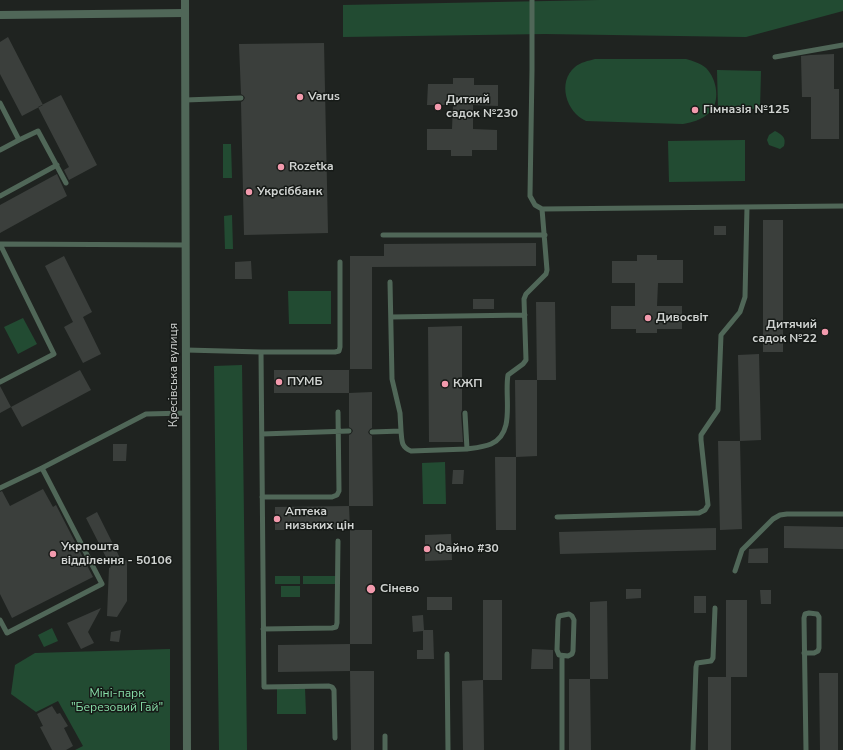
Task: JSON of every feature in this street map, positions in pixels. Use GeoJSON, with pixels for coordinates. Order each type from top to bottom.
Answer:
{"type":"FeatureCollection","features":[{"type":"Feature","properties":{"kind":"street","name":"Кресівська вулиця"},"geometry":{"type":"LineString","coordinates":[[185,0],[187,750]]}},
{"type":"Feature","properties":{"kind":"street"},"geometry":{"type":"LineString","coordinates":[[0,14],[185,13]]}},
{"type":"Feature","properties":{"kind":"lane"},"geometry":{"type":"LineString","coordinates":[[532,0],[530,196],[535,205],[542,209],[843,206]]}},
{"type":"Feature","properties":{"kind":"lane"},"geometry":{"type":"LineString","coordinates":[[775,57],[843,45]]}},
{"type":"Feature","properties":{"kind":"lane"},"geometry":{"type":"LineString","coordinates":[[185,100],[241,98]]}},
{"type":"Feature","properties":{"kind":"lane"},"geometry":{"type":"LineString","coordinates":[[0,103],[19,140]]}},
{"type":"Feature","properties":{"kind":"lane"},"geometry":{"type":"LineString","coordinates":[[0,150],[38,131],[66,183]]}},
{"type":"Feature","properties":{"kind":"lane"},"geometry":{"type":"LineString","coordinates":[[0,196],[57,165]]}},
{"type":"Feature","properties":{"kind":"lane"},"geometry":{"type":"LineString","coordinates":[[557,517],[699,513],[705,510],[708,505],[701,435],[718,410],[721,335],[740,312],[745,297],[747,207]]}},
{"type":"Feature","properties":{"kind":"lane"},"geometry":{"type":"LineString","coordinates":[[390,282],[392,379],[400,413],[403,446],[411,451],[467,449],[490,445],[500,439],[506,428],[508,375],[526,360],[524,299],[526,294],[546,274],[547,270],[542,209]]}},
{"type":"Feature","properties":{"kind":"lane"},"geometry":{"type":"LineString","coordinates":[[383,236],[545,235]]}},
{"type":"Feature","properties":{"kind":"lane"},"geometry":{"type":"LineString","coordinates":[[0,382],[54,354],[0,244],[186,245]]}},
{"type":"Feature","properties":{"kind":"lane"},"geometry":{"type":"LineString","coordinates":[[186,350],[261,352],[339,351],[340,262]]}},
{"type":"Feature","properties":{"kind":"lane"},"geometry":{"type":"LineString","coordinates":[[391,317],[525,315]]}},
{"type":"Feature","properties":{"kind":"lane"},"geometry":{"type":"LineString","coordinates":[[261,352],[264,687],[332,687],[334,690],[335,738]]}},
{"type":"Feature","properties":{"kind":"lane"},"geometry":{"type":"LineString","coordinates":[[262,497],[332,497],[337,495],[339,491],[338,412]]}},
{"type":"Feature","properties":{"kind":"lane"},"geometry":{"type":"LineString","coordinates":[[0,488],[146,414],[186,413]]}},
{"type":"Feature","properties":{"kind":"lane"},"geometry":{"type":"LineString","coordinates":[[465,413],[467,449]]}},
{"type":"Feature","properties":{"kind":"lane"},"geometry":{"type":"LineString","coordinates":[[262,434],[349,431]]}},
{"type":"Feature","properties":{"kind":"lane"},"geometry":{"type":"LineString","coordinates":[[372,432],[401,431]]}},
{"type":"Feature","properties":{"kind":"lane"},"geometry":{"type":"LineString","coordinates":[[0,620],[7,633],[102,584],[42,468]]}},
{"type":"Feature","properties":{"kind":"lane"},"geometry":{"type":"LineString","coordinates":[[735,571],[742,550],[773,519],[780,515],[843,514]]}},
{"type":"Feature","properties":{"kind":"lane"},"geometry":{"type":"LineString","coordinates":[[263,629],[332,628],[336,626],[338,623],[338,541]]}},
{"type":"Feature","properties":{"kind":"lane"},"geometry":{"type":"LineString","coordinates":[[694,750],[696,667],[697,664],[711,661],[713,658],[715,608]]}},
{"type":"Feature","properties":{"kind":"lane"},"geometry":{"type":"LineString","coordinates":[[804,653],[814,653],[818,651],[819,648],[818,617],[817,614],[813,612],[805,614],[804,618],[804,653],[806,750]]}},
{"type":"Feature","properties":{"kind":"lane"},"geometry":{"type":"LineString","coordinates":[[568,614],[572,616],[574,620],[573,651],[572,654],[562,656],[557,653],[558,620],[560,616],[568,614]]}},
{"type":"Feature","properties":{"kind":"lane"},"geometry":{"type":"LineString","coordinates":[[447,654],[448,750]]}},
{"type":"Feature","properties":{"kind":"lane"},"geometry":{"type":"LineString","coordinates":[[562,656],[562,750]]}},
{"type":"Feature","properties":{"kind":"lane"},"geometry":{"type":"LineString","coordinates":[[385,736],[385,750]]}},
{"type":"Feature","properties":{"kind":"green space"},"geometry":{"type":"Polygon","coordinates":[[[599,0],[843,0],[843,11],[746,37],[545,34],[343,37],[343,5],[599,0]]]}},
{"type":"Feature","properties":{"kind":"green space"},"geometry":{"type":"Polygon","coordinates":[[[595,59],[686,59],[694,61],[706,68],[713,78],[716,90],[715,103],[709,113],[703,117],[683,124],[586,121],[573,111],[569,104],[565,88],[566,80],[569,73],[575,67],[595,59]]]}},
{"type":"Feature","properties":{"kind":"green space"},"geometry":{"type":"Polygon","coordinates":[[[717,70],[761,71],[760,109],[718,108],[717,70]]]}},
{"type":"Feature","properties":{"kind":"green space"},"geometry":{"type":"Polygon","coordinates":[[[775,131],[782,135],[785,141],[784,146],[780,149],[769,145],[767,140],[769,135],[775,131]]]}},
{"type":"Feature","properties":{"kind":"green space"},"geometry":{"type":"Polygon","coordinates":[[[745,140],[745,181],[669,182],[668,141],[745,140]]]}},
{"type":"Feature","properties":{"kind":"green space"},"geometry":{"type":"Polygon","coordinates":[[[223,144],[231,144],[232,178],[223,178],[223,144]]]}},
{"type":"Feature","properties":{"kind":"green space"},"geometry":{"type":"Polygon","coordinates":[[[232,215],[233,249],[225,249],[224,216],[232,215]]]}},
{"type":"Feature","properties":{"kind":"green space"},"geometry":{"type":"Polygon","coordinates":[[[288,291],[331,291],[331,324],[289,324],[288,291]]]}},
{"type":"Feature","properties":{"kind":"green space"},"geometry":{"type":"Polygon","coordinates":[[[23,318],[37,344],[18,354],[4,327],[23,318]]]}},
{"type":"Feature","properties":{"kind":"green space"},"geometry":{"type":"Polygon","coordinates":[[[242,365],[247,750],[219,750],[214,366],[242,365]]]}},
{"type":"Feature","properties":{"kind":"green space"},"geometry":{"type":"Polygon","coordinates":[[[445,462],[446,504],[423,504],[422,463],[445,462]]]}},
{"type":"Feature","properties":{"kind":"green space"},"geometry":{"type":"Polygon","coordinates":[[[275,576],[300,576],[300,584],[275,584],[275,576]]]}},
{"type":"Feature","properties":{"kind":"green space"},"geometry":{"type":"Polygon","coordinates":[[[303,576],[336,576],[336,584],[303,584],[303,576]]]}},
{"type":"Feature","properties":{"kind":"green space"},"geometry":{"type":"Polygon","coordinates":[[[281,586],[300,586],[300,597],[281,597],[281,586]]]}},
{"type":"Feature","properties":{"kind":"green space"},"geometry":{"type":"Polygon","coordinates":[[[52,628],[58,641],[44,647],[38,635],[52,628]]]}},
{"type":"Feature","properties":{"kind":"green space","name":"Міні-парк \"Березовий Гай\""},"geometry":{"type":"Polygon","coordinates":[[[170,649],[170,750],[75,750],[83,746],[58,701],[36,712],[11,694],[15,665],[35,653],[170,649]]]}},
{"type":"Feature","properties":{"kind":"green space"},"geometry":{"type":"Polygon","coordinates":[[[305,688],[306,714],[277,714],[277,689],[305,688]]]}},
{"type":"Feature","properties":{"kind":"building"},"geometry":{"type":"Polygon","coordinates":[[[8,37],[43,105],[22,116],[0,74],[0,42],[8,37]]]}},
{"type":"Feature","properties":{"kind":"building"},"geometry":{"type":"Polygon","coordinates":[[[324,43],[328,233],[244,235],[241,102],[245,98],[241,94],[239,44],[324,43]]]}},
{"type":"Feature","properties":{"kind":"building"},"geometry":{"type":"Polygon","coordinates":[[[834,54],[834,89],[839,89],[839,139],[811,139],[811,97],[802,97],[801,56],[834,54]]]}},
{"type":"Feature","properties":{"kind":"building"},"geometry":{"type":"Polygon","coordinates":[[[453,78],[474,78],[474,85],[498,85],[498,106],[473,105],[473,129],[497,130],[497,150],[472,150],[472,156],[451,156],[451,150],[427,150],[427,129],[452,129],[453,105],[427,105],[428,84],[453,84],[453,78]]]}},
{"type":"Feature","properties":{"kind":"building"},"geometry":{"type":"Polygon","coordinates":[[[61,95],[97,165],[69,180],[64,170],[69,167],[38,107],[61,95]]]}},
{"type":"Feature","properties":{"kind":"building"},"geometry":{"type":"Polygon","coordinates":[[[57,174],[67,196],[0,233],[0,205],[57,174]]]}},
{"type":"Feature","properties":{"kind":"building"},"geometry":{"type":"Polygon","coordinates":[[[763,220],[783,220],[783,352],[763,352],[763,220]]]}},
{"type":"Feature","properties":{"kind":"building"},"geometry":{"type":"Polygon","coordinates":[[[714,226],[726,226],[726,235],[714,235],[714,226]]]}},
{"type":"Feature","properties":{"kind":"building"},"geometry":{"type":"Polygon","coordinates":[[[536,243],[536,266],[372,267],[372,369],[350,369],[350,256],[384,256],[384,244],[536,243]]]}},
{"type":"Feature","properties":{"kind":"building"},"geometry":{"type":"Polygon","coordinates":[[[637,255],[657,255],[657,260],[683,260],[683,283],[658,283],[657,306],[682,306],[682,329],[657,329],[657,333],[636,333],[636,329],[611,329],[611,306],[635,306],[635,283],[612,283],[612,261],[637,261],[637,255]]]}},
{"type":"Feature","properties":{"kind":"building"},"geometry":{"type":"Polygon","coordinates":[[[64,256],[92,312],[83,317],[101,354],[83,363],[64,327],[73,322],[45,266],[64,256]]]}},
{"type":"Feature","properties":{"kind":"building"},"geometry":{"type":"Polygon","coordinates":[[[251,261],[252,279],[235,279],[235,262],[251,261]]]}},
{"type":"Feature","properties":{"kind":"building"},"geometry":{"type":"Polygon","coordinates":[[[473,299],[494,299],[494,309],[473,309],[473,299]]]}},
{"type":"Feature","properties":{"kind":"building"},"geometry":{"type":"Polygon","coordinates":[[[536,302],[555,302],[556,380],[537,380],[536,302]]]}},
{"type":"Feature","properties":{"kind":"building","name":"КЖП"},"geometry":{"type":"Polygon","coordinates":[[[462,326],[461,413],[463,442],[429,442],[428,327],[462,326]]]}},
{"type":"Feature","properties":{"kind":"building"},"geometry":{"type":"Polygon","coordinates":[[[759,354],[761,440],[740,441],[738,355],[759,354]]]}},
{"type":"Feature","properties":{"kind":"building"},"geometry":{"type":"Polygon","coordinates":[[[80,370],[91,390],[22,427],[11,407],[80,370]]]}},
{"type":"Feature","properties":{"kind":"building"},"geometry":{"type":"Polygon","coordinates":[[[274,370],[349,370],[349,393],[274,393],[274,370]]]}},
{"type":"Feature","properties":{"kind":"building"},"geometry":{"type":"Polygon","coordinates":[[[515,380],[537,380],[537,456],[516,457],[515,380]]]}},
{"type":"Feature","properties":{"kind":"building"},"geometry":{"type":"Polygon","coordinates":[[[0,386],[11,407],[0,413],[0,386]]]}},
{"type":"Feature","properties":{"kind":"building"},"geometry":{"type":"Polygon","coordinates":[[[372,392],[372,428],[368,432],[372,436],[373,506],[349,506],[349,435],[353,431],[349,427],[349,393],[372,392]]]}},
{"type":"Feature","properties":{"kind":"building"},"geometry":{"type":"Polygon","coordinates":[[[718,441],[740,441],[742,529],[720,530],[718,441]]]}},
{"type":"Feature","properties":{"kind":"building"},"geometry":{"type":"Polygon","coordinates":[[[113,444],[127,444],[126,461],[113,461],[113,444]]]}},
{"type":"Feature","properties":{"kind":"building"},"geometry":{"type":"Polygon","coordinates":[[[495,457],[516,457],[516,530],[496,530],[495,457]]]}},
{"type":"Feature","properties":{"kind":"building"},"geometry":{"type":"Polygon","coordinates":[[[453,470],[464,470],[463,484],[452,484],[453,470]]]}},
{"type":"Feature","properties":{"kind":"building"},"geometry":{"type":"Polygon","coordinates":[[[43,489],[53,507],[56,505],[93,577],[12,618],[0,594],[0,492],[2,491],[10,506],[43,489]]]}},
{"type":"Feature","properties":{"kind":"building"},"geometry":{"type":"Polygon","coordinates":[[[349,506],[350,530],[275,530],[275,507],[349,506]]]}},
{"type":"Feature","properties":{"kind":"building"},"geometry":{"type":"Polygon","coordinates":[[[97,512],[122,562],[127,560],[127,601],[117,617],[107,616],[109,568],[111,567],[86,518],[97,512]]]}},
{"type":"Feature","properties":{"kind":"building"},"geometry":{"type":"Polygon","coordinates":[[[784,526],[843,527],[843,549],[784,548],[784,526]]]}},
{"type":"Feature","properties":{"kind":"building"},"geometry":{"type":"Polygon","coordinates":[[[716,528],[716,550],[560,554],[559,532],[716,528]]]}},
{"type":"Feature","properties":{"kind":"building"},"geometry":{"type":"Polygon","coordinates":[[[350,530],[372,530],[372,644],[350,644],[350,530]]]}},
{"type":"Feature","properties":{"kind":"building"},"geometry":{"type":"Polygon","coordinates":[[[451,534],[452,560],[425,561],[425,535],[451,534]]]}},
{"type":"Feature","properties":{"kind":"building"},"geometry":{"type":"Polygon","coordinates":[[[768,548],[768,563],[748,563],[749,549],[768,548]]]}},
{"type":"Feature","properties":{"kind":"building"},"geometry":{"type":"Polygon","coordinates":[[[626,589],[641,589],[641,598],[626,599],[626,589]]]}},
{"type":"Feature","properties":{"kind":"building"},"geometry":{"type":"Polygon","coordinates":[[[760,590],[771,590],[771,604],[761,604],[760,590]]]}},
{"type":"Feature","properties":{"kind":"building"},"geometry":{"type":"Polygon","coordinates":[[[694,596],[706,596],[706,613],[694,613],[694,596]]]}},
{"type":"Feature","properties":{"kind":"building"},"geometry":{"type":"Polygon","coordinates":[[[427,597],[452,597],[452,610],[427,610],[427,597]]]}},
{"type":"Feature","properties":{"kind":"building"},"geometry":{"type":"Polygon","coordinates":[[[483,600],[502,600],[502,680],[483,680],[483,600]]]}},
{"type":"Feature","properties":{"kind":"building"},"geometry":{"type":"Polygon","coordinates":[[[726,600],[747,600],[747,677],[726,677],[726,600]]]}},
{"type":"Feature","properties":{"kind":"building"},"geometry":{"type":"Polygon","coordinates":[[[607,601],[608,679],[590,679],[590,602],[607,601]]]}},
{"type":"Feature","properties":{"kind":"building"},"geometry":{"type":"Polygon","coordinates":[[[101,608],[88,632],[94,643],[81,649],[67,623],[101,608]]]}},
{"type":"Feature","properties":{"kind":"building"},"geometry":{"type":"Polygon","coordinates":[[[423,615],[424,630],[433,630],[434,659],[417,659],[417,650],[423,650],[423,631],[413,632],[412,616],[423,615]]]}},
{"type":"Feature","properties":{"kind":"building"},"geometry":{"type":"Polygon","coordinates":[[[121,630],[119,642],[110,641],[111,632],[121,630]]]}},
{"type":"Feature","properties":{"kind":"building"},"geometry":{"type":"Polygon","coordinates":[[[350,644],[350,671],[278,672],[278,645],[350,644]]]}},
{"type":"Feature","properties":{"kind":"building"},"geometry":{"type":"Polygon","coordinates":[[[532,649],[553,650],[553,669],[531,669],[532,649]]]}},
{"type":"Feature","properties":{"kind":"building"},"geometry":{"type":"Polygon","coordinates":[[[350,671],[374,671],[374,750],[351,750],[350,671]]]}},
{"type":"Feature","properties":{"kind":"building"},"geometry":{"type":"Polygon","coordinates":[[[819,673],[838,673],[838,750],[820,750],[819,673]]]}},
{"type":"Feature","properties":{"kind":"building"},"geometry":{"type":"Polygon","coordinates":[[[708,677],[731,677],[731,750],[708,750],[708,677]]]}},
{"type":"Feature","properties":{"kind":"building"},"geometry":{"type":"Polygon","coordinates":[[[569,679],[590,679],[591,750],[569,750],[569,679]]]}},
{"type":"Feature","properties":{"kind":"building"},"geometry":{"type":"Polygon","coordinates":[[[483,680],[484,750],[463,750],[462,681],[483,680]]]}},
{"type":"Feature","properties":{"kind":"building"},"geometry":{"type":"Polygon","coordinates":[[[52,706],[57,714],[60,713],[68,726],[64,728],[73,746],[66,750],[52,750],[40,727],[43,726],[37,714],[52,706]]]}},
{"type":"Feature","properties":{"kind":"place","name":"Varus"},"geometry":{"type":"Point","coordinates":[300,97]}},
{"type":"Feature","properties":{"kind":"place","name":"Дитяий садок №230"},"geometry":{"type":"Point","coordinates":[438,107]}},
{"type":"Feature","properties":{"kind":"place","name":"Гімназія №125"},"geometry":{"type":"Point","coordinates":[695,110]}},
{"type":"Feature","properties":{"kind":"place","name":"Rozetka"},"geometry":{"type":"Point","coordinates":[281,167]}},
{"type":"Feature","properties":{"kind":"place","name":"Укрсіббанк"},"geometry":{"type":"Point","coordinates":[249,192]}},
{"type":"Feature","properties":{"kind":"place","name":"Дивосвіт"},"geometry":{"type":"Point","coordinates":[648,318]}},
{"type":"Feature","properties":{"kind":"place","name":"Дитячий садок №22"},"geometry":{"type":"Point","coordinates":[825,332]}},
{"type":"Feature","properties":{"kind":"place","name":"ПУМБ"},"geometry":{"type":"Point","coordinates":[279,382]}},
{"type":"Feature","properties":{"kind":"place","name":"КЖП"},"geometry":{"type":"Point","coordinates":[445,384]}},
{"type":"Feature","properties":{"kind":"place","name":"Аптека низьких цін"},"geometry":{"type":"Point","coordinates":[277,519]}},
{"type":"Feature","properties":{"kind":"place","name":"Файно #30"},"geometry":{"type":"Point","coordinates":[427,549]}},
{"type":"Feature","properties":{"kind":"place","name":"Укрпошта відділення - 50106"},"geometry":{"type":"Point","coordinates":[53,554]}},
{"type":"Feature","properties":{"kind":"place","name":"Сінево"},"geometry":{"type":"Point","coordinates":[371,589]}}]}
